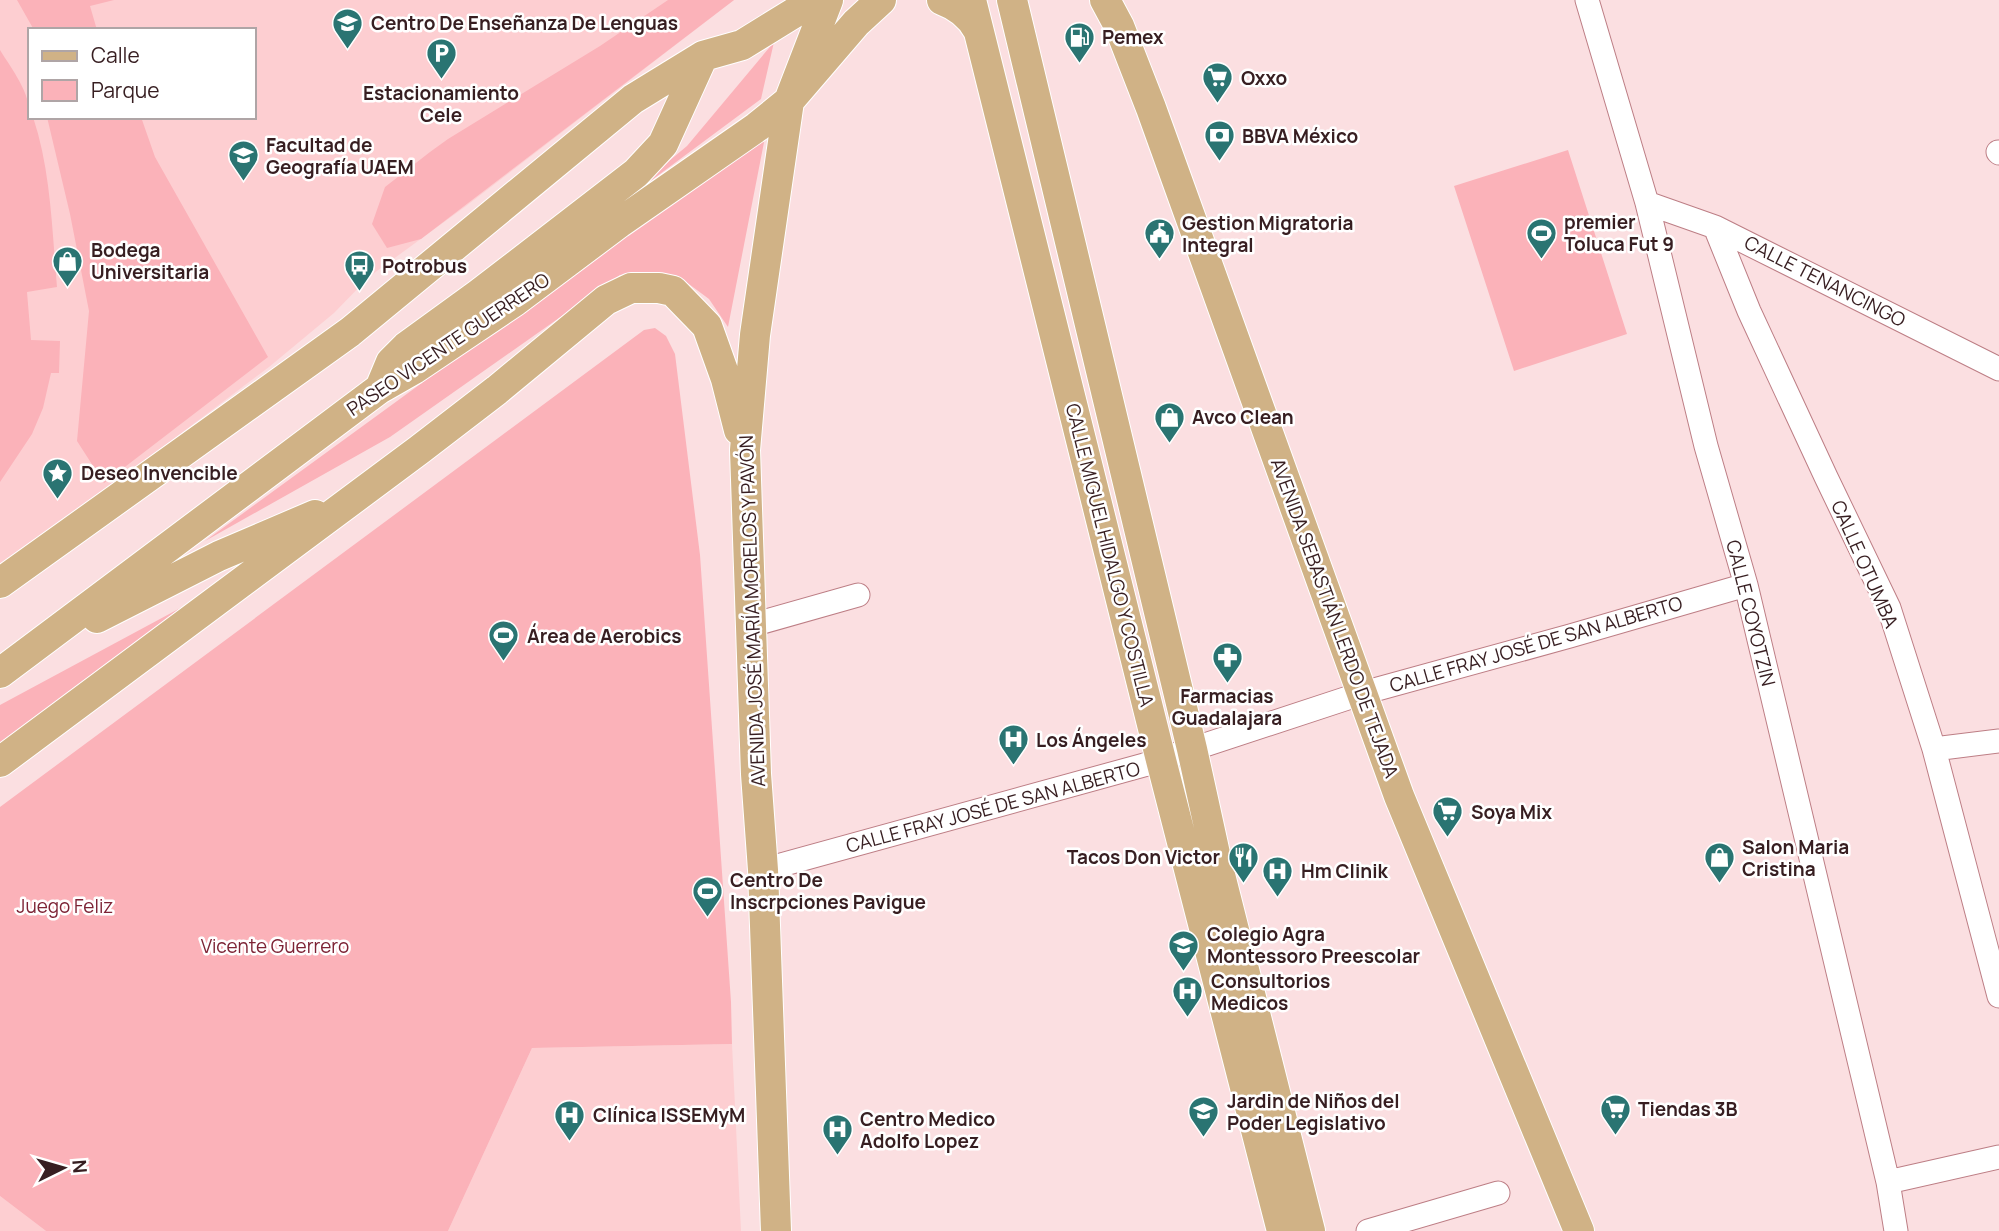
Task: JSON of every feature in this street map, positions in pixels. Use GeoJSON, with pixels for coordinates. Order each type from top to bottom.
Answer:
{"type":"FeatureCollection","features":[{"type":"Feature","properties":{"kind":"main road"},"geometry":{"type":"LineString","coordinates":[[0,583],[351,332],[633,99],[703,56],[741,45],[791,14],[820,0]]}},
{"type":"Feature","properties":{"kind":"main road","name":"AVENIDA JOSÉ MARÍA MORELOS Y PAVÓN"},"geometry":{"type":"LineString","coordinates":[[776,1231],[745,450],[755,335],[789,101],[828,0]]}},
{"type":"Feature","properties":{"kind":"main road","name":"PASEO VICENTE GUERRERO"},"geometry":{"type":"LineString","coordinates":[[0,673],[379,389],[515,301],[619,223],[757,127],[789,101],[856,23],[881,0]]}},
{"type":"Feature","properties":{"kind":"main road"},"geometry":{"type":"LineString","coordinates":[[942,0],[965,13],[981,34]]}},
{"type":"Feature","properties":{"kind":"main road","name":"CALLE MIGUEL HIDALGO Y COSTILLA"},"geometry":{"type":"LineString","coordinates":[[971,0],[1282,1231]]}},
{"type":"Feature","properties":{"kind":"main road","name":"CALLE MIGUEL HIDALGO Y COSTILLA"},"geometry":{"type":"LineString","coordinates":[[1012,0],[1217,863],[1310,1231]]}},
{"type":"Feature","properties":{"kind":"main road","name":"AVENIDA SEBASTIÁN LERDO DE TEJADA"},"geometry":{"type":"LineString","coordinates":[[1105,0],[1119,26],[1146,96],[1399,796],[1579,1231]]}},
{"type":"Feature","properties":{"kind":"main road"},"geometry":{"type":"LineString","coordinates":[[379,389],[391,362],[406,347],[636,173],[663,144],[703,56]]}},
{"type":"Feature","properties":{"kind":"main road"},"geometry":{"type":"LineString","coordinates":[[0,762],[355,499],[497,390],[606,300],[631,288],[673,291],[707,326],[726,379],[745,450]]}},
{"type":"Feature","properties":{"kind":"main road"},"geometry":{"type":"LineString","coordinates":[[34,648],[219,556],[355,499]]}},
{"type":"Feature","properties":{"kind":"street","name":"CALLE COYOTZIN"},"geometry":{"type":"LineString","coordinates":[[1587,0],[1647,203],[1706,446],[1746,585],[1888,1182],[1896,1231]]}},
{"type":"Feature","properties":{"kind":"street","name":"CALLE TENANCINGO"},"geometry":{"type":"LineString","coordinates":[[1647,203],[1715,227],[1999,369]]}},
{"type":"Feature","properties":{"kind":"street","name":"CALLE OTUMBA"},"geometry":{"type":"LineString","coordinates":[[1715,227],[1749,311],[1889,608],[1934,748],[1999,996]]}},
{"type":"Feature","properties":{"kind":"street","name":"CALLE FRAY JOSÉ DE SAN ALBERTO"},"geometry":{"type":"LineString","coordinates":[[763,870],[1161,760],[1363,693],[1746,585]]}},
{"type":"Feature","properties":{"kind":"street"},"geometry":{"type":"LineString","coordinates":[[752,625],[858,595]]}},
{"type":"Feature","properties":{"kind":"street"},"geometry":{"type":"LineString","coordinates":[[1934,748],[1999,741]]}},
{"type":"Feature","properties":{"kind":"street"},"geometry":{"type":"LineString","coordinates":[[1888,1182],[1999,1157]]}},
{"type":"Feature","properties":{"kind":"street"},"geometry":{"type":"LineString","coordinates":[[1368,1231],[1498,1193]]}},
{"type":"Feature","properties":{"kind":"shaded area"},"geometry":{"type":"Polygon","coordinates":[[[0,0],[734,0],[466,206],[370,276],[334,313],[269,367],[0,570],[0,0]]]}},
{"type":"Feature","properties":{"kind":"shaded area","name":"Clínica ISSEMyM"},"geometry":{"type":"Polygon","coordinates":[[[732,1044],[741,1231],[448,1231],[532,1048],[732,1044]]]}},
{"type":"Feature","properties":{"kind":"shaded area"},"geometry":{"type":"Polygon","coordinates":[[[0,1196],[46,1231],[0,1231],[0,1196]]]}},
{"type":"Feature","properties":{"kind":"green space"},"geometry":{"type":"Polygon","coordinates":[[[17,0],[114,0],[90,6],[96,28],[33,28],[17,0]]]}},
{"type":"Feature","properties":{"kind":"green space"},"geometry":{"type":"Polygon","coordinates":[[[668,0],[734,0],[421,239],[387,248],[372,224],[385,187],[448,139],[600,46],[668,0]]]}},
{"type":"Feature","properties":{"kind":"green space"},"geometry":{"type":"Polygon","coordinates":[[[774,42],[761,99],[598,220],[687,146],[774,42]]]}},
{"type":"Feature","properties":{"kind":"green space"},"geometry":{"type":"Polygon","coordinates":[[[0,50],[27,99],[28,119],[34,119],[44,158],[50,201],[57,287],[27,292],[31,340],[60,341],[59,373],[51,373],[43,408],[32,434],[0,482],[0,50]]]}},
{"type":"Feature","properties":{"kind":"green space"},"geometry":{"type":"Polygon","coordinates":[[[47,119],[142,119],[155,157],[268,357],[104,483],[77,441],[89,311],[47,119]]]}},
{"type":"Feature","properties":{"kind":"green space"},"geometry":{"type":"Polygon","coordinates":[[[766,132],[728,327],[709,299],[678,276],[650,272],[620,275],[390,437],[205,541],[766,132]]]}},
{"type":"Feature","properties":{"kind":"green space","name":"premier Toluca Fut 9"},"geometry":{"type":"Polygon","coordinates":[[[1568,150],[1627,334],[1514,371],[1454,186],[1568,150]]]}},
{"type":"Feature","properties":{"kind":"green space","name":"Vicente Guerrero"},"geometry":{"type":"Polygon","coordinates":[[[655,328],[666,336],[675,354],[700,555],[732,1044],[532,1048],[448,1231],[46,1231],[0,1196],[0,807],[644,330],[655,328]]]}},
{"type":"Feature","properties":{"kind":"green space"},"geometry":{"type":"Polygon","coordinates":[[[225,584],[0,748],[0,705],[225,584]]]}},
{"type":"Feature","properties":{"kind":"place","name":"Centro De Enseñanza De Lenguas"},"geometry":{"type":"Point","coordinates":[348,50]}},
{"type":"Feature","properties":{"kind":"place","name":"Pemex"},"geometry":{"type":"Point","coordinates":[1079,64]}},
{"type":"Feature","properties":{"kind":"place","name":"Estacionamiento Cele"},"geometry":{"type":"Point","coordinates":[441,81]}},
{"type":"Feature","properties":{"kind":"place","name":"Oxxo"},"geometry":{"type":"Point","coordinates":[1218,105]}},
{"type":"Feature","properties":{"kind":"place","name":"BBVA México"},"geometry":{"type":"Point","coordinates":[1219,163]}},
{"type":"Feature","properties":{"kind":"place","name":"Facultad de Geografía UAEM"},"geometry":{"type":"Point","coordinates":[243,183]}},
{"type":"Feature","properties":{"kind":"place","name":"premier Toluca Fut 9"},"geometry":{"type":"Point","coordinates":[1541,260]}},
{"type":"Feature","properties":{"kind":"place","name":"Gestion Migratoria Integral"},"geometry":{"type":"Point","coordinates":[1159,261]}},
{"type":"Feature","properties":{"kind":"place","name":"Bodega Universitaria"},"geometry":{"type":"Point","coordinates":[68,288]}},
{"type":"Feature","properties":{"kind":"place","name":"Potrobus"},"geometry":{"type":"Point","coordinates":[359,293]}},
{"type":"Feature","properties":{"kind":"place","name":"Avco Clean"},"geometry":{"type":"Point","coordinates":[1169,444]}},
{"type":"Feature","properties":{"kind":"place","name":"Deseo Invencible"},"geometry":{"type":"Point","coordinates":[58,500]}},
{"type":"Feature","properties":{"kind":"place","name":"Área de Aerobics"},"geometry":{"type":"Point","coordinates":[504,663]}},
{"type":"Feature","properties":{"kind":"place","name":"Farmacias Guadalajara"},"geometry":{"type":"Point","coordinates":[1227,684]}},
{"type":"Feature","properties":{"kind":"place","name":"Los Ángeles"},"geometry":{"type":"Point","coordinates":[1013,767]}},
{"type":"Feature","properties":{"kind":"place","name":"Soya Mix"},"geometry":{"type":"Point","coordinates":[1448,839]}},
{"type":"Feature","properties":{"kind":"place","name":"Tacos Don Victor"},"geometry":{"type":"Point","coordinates":[1243,884]}},
{"type":"Feature","properties":{"kind":"place","name":"Salon Maria Cristina"},"geometry":{"type":"Point","coordinates":[1719,885]}},
{"type":"Feature","properties":{"kind":"place","name":"Hm Clinik"},"geometry":{"type":"Point","coordinates":[1278,898]}},
{"type":"Feature","properties":{"kind":"place","name":"Centro De Inscrpciones Pavigue"},"geometry":{"type":"Point","coordinates":[707,918]}},
{"type":"Feature","properties":{"kind":"place","name":"Colegio Agra Montessoro Preescolar"},"geometry":{"type":"Point","coordinates":[1184,972]}},
{"type":"Feature","properties":{"kind":"place","name":"Consultorios Medicos"},"geometry":{"type":"Point","coordinates":[1188,1019]}},
{"type":"Feature","properties":{"kind":"place","name":"Tiendas 3B"},"geometry":{"type":"Point","coordinates":[1615,1136]}},
{"type":"Feature","properties":{"kind":"place","name":"Jardin de Niños del Poder Legislativo"},"geometry":{"type":"Point","coordinates":[1204,1139]}},
{"type":"Feature","properties":{"kind":"place","name":"Clínica ISSEMyM"},"geometry":{"type":"Point","coordinates":[570,1142]}},
{"type":"Feature","properties":{"kind":"place","name":"Centro Medico Adolfo Lopez"},"geometry":{"type":"Point","coordinates":[837,1157]}},
{"type":"Feature","properties":{"kind":"park label","name":"Juego Feliz"},"geometry":{"type":"Point","coordinates":[65,906]}}]}
